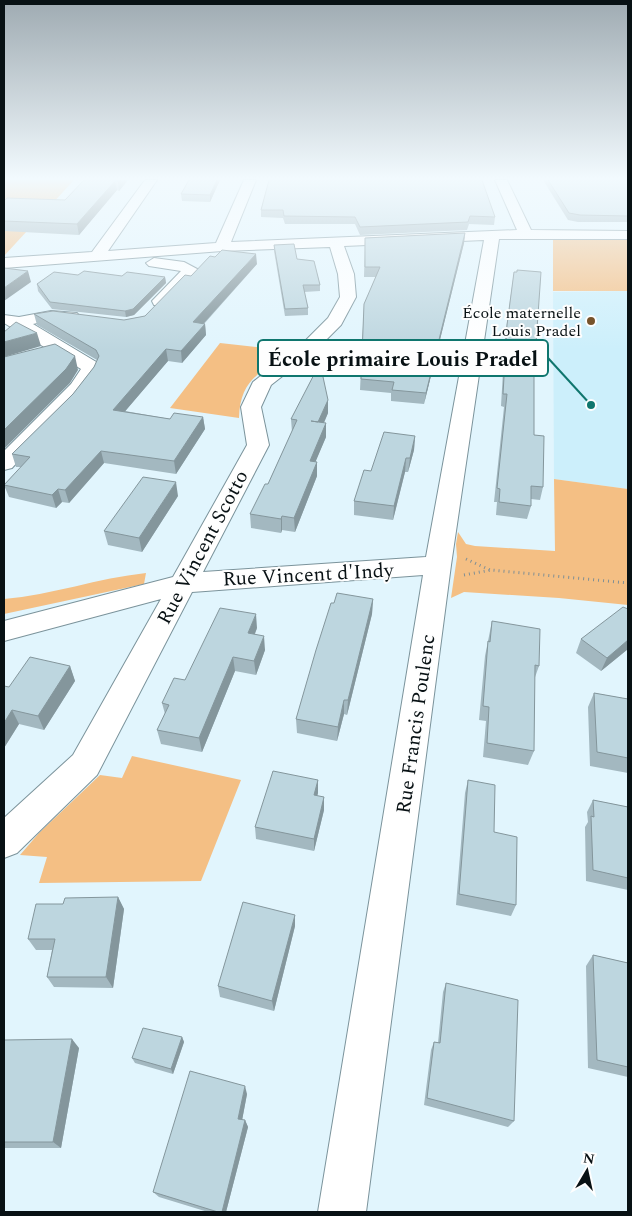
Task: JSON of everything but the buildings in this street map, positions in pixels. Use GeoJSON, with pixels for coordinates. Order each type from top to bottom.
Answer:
{"type":"FeatureCollection","features":[{"type":"Feature","properties":{"kind":"street"},"geometry":{"type":"LineString","coordinates":[[96,257],[110,237]]}},
{"type":"Feature","properties":{"kind":"street"},"geometry":{"type":"LineString","coordinates":[[222,247],[226,237]]}},
{"type":"Feature","properties":{"kind":"street"},"geometry":{"type":"LineString","coordinates":[[4,263],[222,247],[492,237]]}},
{"type":"Feature","properties":{"kind":"street","name":"Rue Francis Poulenc"},"geometry":{"type":"LineString","coordinates":[[342,1212],[437,573],[492,237]]}},
{"type":"Feature","properties":{"kind":"street","name":"Rue Vincent Scotto"},"geometry":{"type":"LineString","coordinates":[[4,841],[85,765],[258,445],[251,407],[263,382],[312,345],[335,321],[348,297],[346,274],[336,244]]}},
{"type":"Feature","properties":{"kind":"street"},"geometry":{"type":"LineString","coordinates":[[4,273],[159,263],[179,265],[191,270],[147,315]]}},
{"type":"Feature","properties":{"kind":"street"},"geometry":{"type":"LineString","coordinates":[[11,321],[56,315],[91,319]]}},
{"type":"Feature","properties":{"kind":"street"},"geometry":{"type":"LineString","coordinates":[[4,463],[88,376],[91,367],[11,321]]}},
{"type":"Feature","properties":{"kind":"street"},"geometry":{"type":"LineString","coordinates":[[37,356],[62,349]]}},
{"type":"Feature","properties":{"kind":"street","name":"Rue Vincent d'Indy"},"geometry":{"type":"LineString","coordinates":[[4,631],[183,584],[213,580],[437,573]]}},
{"type":"Feature","properties":{"kind":"path"},"geometry":{"type":"LineString","coordinates":[[437,573],[491,570],[628,583]]}},
{"type":"Feature","properties":{"kind":"shaded area"},"geometry":{"type":"Polygon","coordinates":[[[4,237],[22,237],[4,256],[4,237]]]}},
{"type":"Feature","properties":{"kind":"shaded area"},"geometry":{"type":"Polygon","coordinates":[[[553,240],[628,240],[628,291],[553,291],[553,240]]]}},
{"type":"Feature","properties":{"kind":"shaded area"},"geometry":{"type":"Polygon","coordinates":[[[628,291],[628,489],[554,479],[553,292],[628,291]]]}},
{"type":"Feature","properties":{"kind":"shaded area"},"geometry":{"type":"Polygon","coordinates":[[[220,343],[292,351],[262,371],[248,385],[240,404],[239,418],[170,408],[220,343]]]}},
{"type":"Feature","properties":{"kind":"shaded area"},"geometry":{"type":"Polygon","coordinates":[[[554,479],[628,489],[628,605],[559,598],[464,592],[451,598],[457,557],[456,544],[458,532],[466,544],[475,546],[555,551],[554,479]]]}},
{"type":"Feature","properties":{"kind":"shaded area"},"geometry":{"type":"Polygon","coordinates":[[[146,573],[144,584],[4,614],[4,599],[40,594],[128,575],[146,573]]]}},
{"type":"Feature","properties":{"kind":"shaded area"},"geometry":{"type":"Polygon","coordinates":[[[132,756],[241,780],[201,881],[39,883],[47,857],[20,855],[39,833],[100,775],[122,778],[132,756]]]}},
{"type":"Feature","properties":{"kind":"place","name":"École maternelle Louis Pradel"},"geometry":{"type":"Point","coordinates":[591,321]}},
{"type":"Feature","properties":{"kind":"place","name":"École primaire Louis Pradel"},"geometry":{"type":"Point","coordinates":[591,405]}}]}
